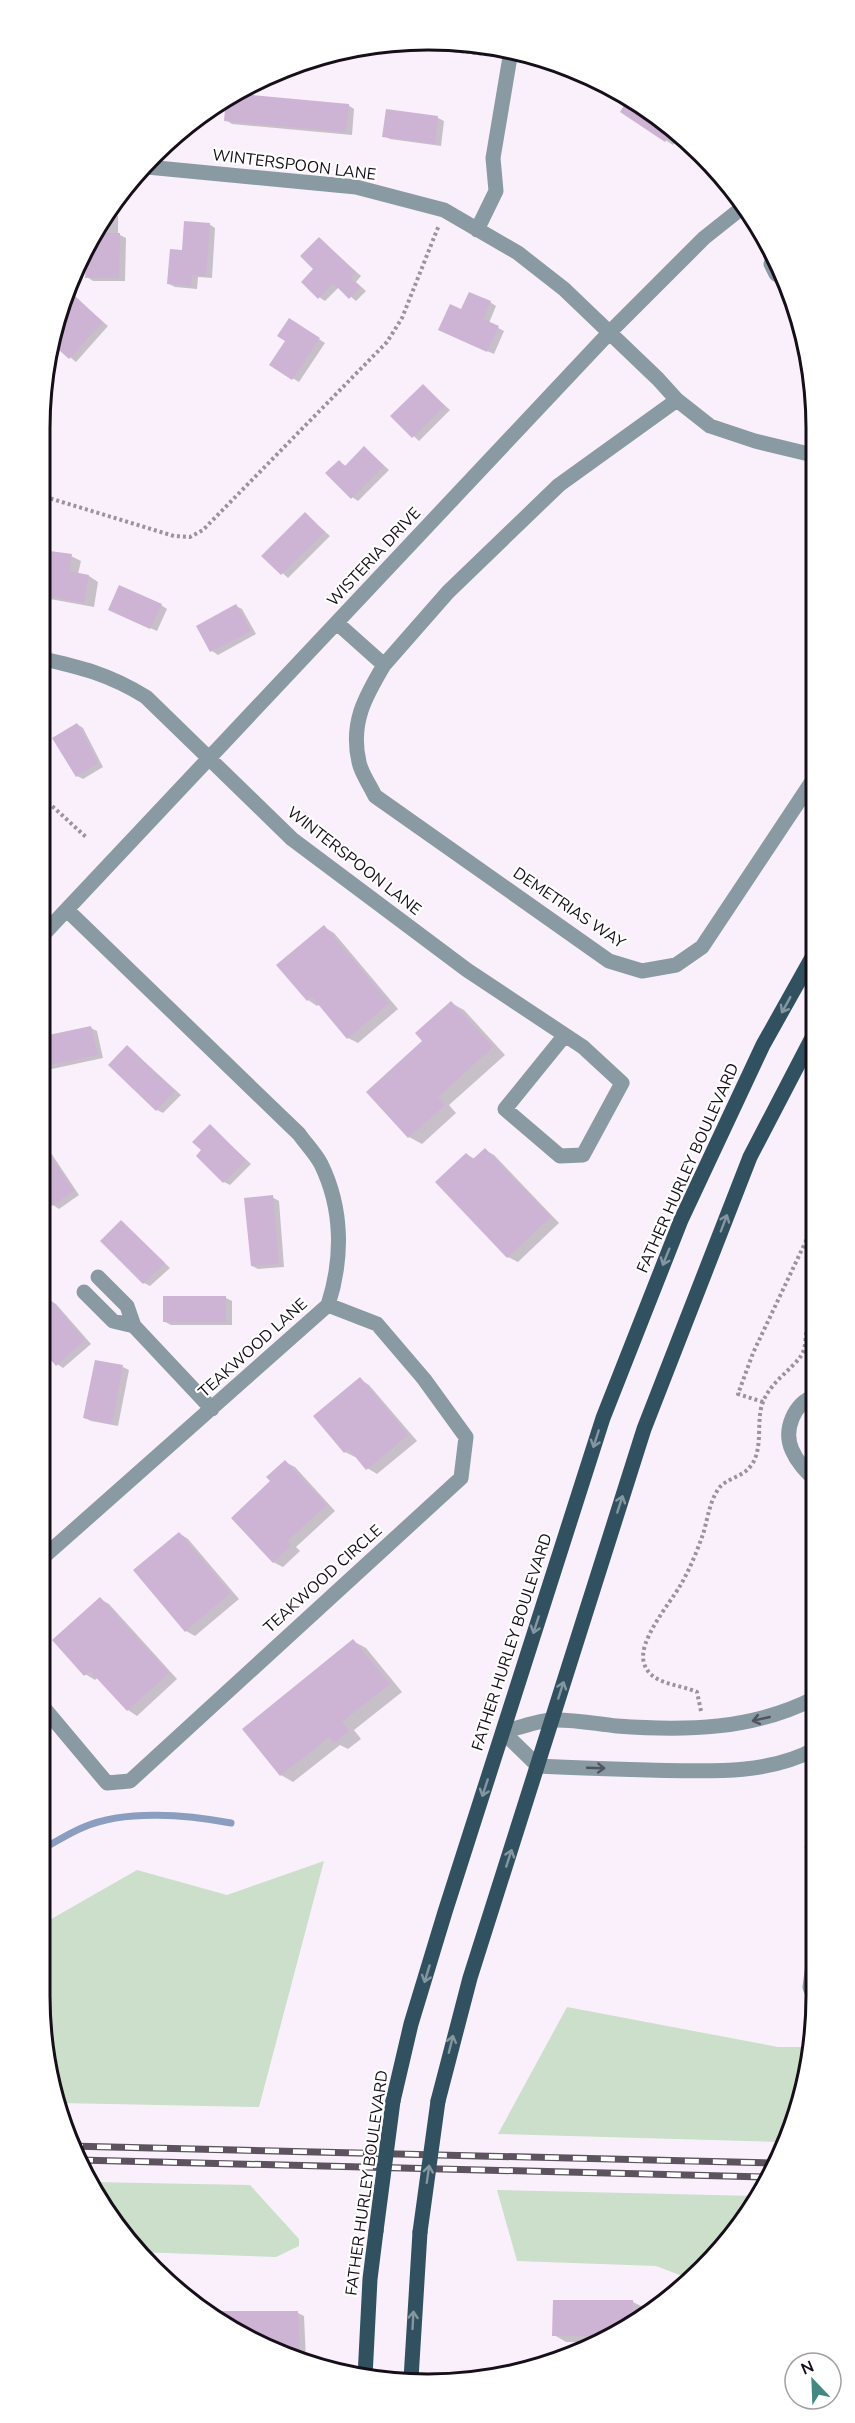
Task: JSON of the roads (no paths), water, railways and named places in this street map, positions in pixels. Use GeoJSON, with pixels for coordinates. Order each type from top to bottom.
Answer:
{"type":"FeatureCollection","features":[{"type":"Feature","properties":{"kind":"main road","name":"FATHER HURLEY BOULEVARD"},"geometry":{"type":"LineString","coordinates":[[365,2368],[370,2278],[393,2101],[411,2024],[502,1732],[603,1418],[681,1220],[764,1045],[806,969]]}},
{"type":"Feature","properties":{"kind":"main road"},"geometry":{"type":"LineString","coordinates":[[411,2373],[420,2232],[438,2101],[470,1977],[644,1430],[750,1157],[806,1049]]}},
{"type":"Feature","properties":{"kind":"street"},"geometry":{"type":"LineString","coordinates":[[477,230],[496,192],[494,158],[509,59]]}},
{"type":"Feature","properties":{"kind":"street","name":"WINTERSPOON LANE"},"geometry":{"type":"LineString","coordinates":[[154,167],[356,187],[444,210],[518,253],[564,289],[677,400],[710,426],[755,441],[806,453]]}},
{"type":"Feature","properties":{"kind":"street","name":"WISTERIA DRIVE"},"geometry":{"type":"LineString","coordinates":[[49,928],[609,333],[704,238],[738,211]]}},
{"type":"Feature","properties":{"kind":"street","name":"DEMETRIAS WAY"},"geometry":{"type":"LineString","coordinates":[[677,400],[559,485],[448,592],[384,665],[365,697],[356,730],[359,764],[375,795],[609,961],[642,971],[676,965],[702,947],[806,791]]}},
{"type":"Feature","properties":{"kind":"street"},"geometry":{"type":"LineString","coordinates":[[337,623],[384,665]]}},
{"type":"Feature","properties":{"kind":"street","name":"WINTERSPOON LANE"},"geometry":{"type":"LineString","coordinates":[[49,660],[82,667],[119,681],[146,697],[292,839],[467,970],[565,1035],[583,1047],[622,1083],[583,1155],[560,1156],[505,1109],[565,1035]]}},
{"type":"Feature","properties":{"kind":"street","name":"TEAKWOOD LANE"},"geometry":{"type":"LineString","coordinates":[[49,1552],[328,1305],[337,1277],[338,1214],[332,1191],[320,1162],[299,1134],[67,910]]}},
{"type":"Feature","properties":{"kind":"street"},"geometry":{"type":"LineString","coordinates":[[98,1276],[127,1306],[134,1326],[212,1409]]}},
{"type":"Feature","properties":{"kind":"street"},"geometry":{"type":"LineString","coordinates":[[84,1292],[113,1321],[134,1326]]}},
{"type":"Feature","properties":{"kind":"street","name":"TEAKWOOD CIRCLE"},"geometry":{"type":"LineString","coordinates":[[49,1714],[108,1783],[130,1781],[461,1478],[466,1437],[424,1379],[377,1324],[328,1305]]}},
{"type":"Feature","properties":{"kind":"street"},"geometry":{"type":"LineString","coordinates":[[806,1400],[795,1412],[788,1429],[791,1449],[806,1471]]}},
{"type":"Feature","properties":{"kind":"street"},"geometry":{"type":"LineString","coordinates":[[502,1732],[551,1720],[626,1727],[726,1726],[769,1718],[806,1702]]}},
{"type":"Feature","properties":{"kind":"street"},"geometry":{"type":"LineString","coordinates":[[502,1732],[538,1766],[707,1771],[759,1768],[806,1753]]}},
{"type":"Feature","properties":{"kind":"waterway"},"geometry":{"type":"LineString","coordinates":[[49,1845],[84,1827],[119,1818],[157,1815],[231,1823]]}},
{"type":"Feature","properties":{"kind":"railway"},"geometry":{"type":"LineString","coordinates":[[81,2146],[767,2163]]}},
{"type":"Feature","properties":{"kind":"railway"},"geometry":{"type":"LineString","coordinates":[[87,2160],[759,2177]]}}]}
